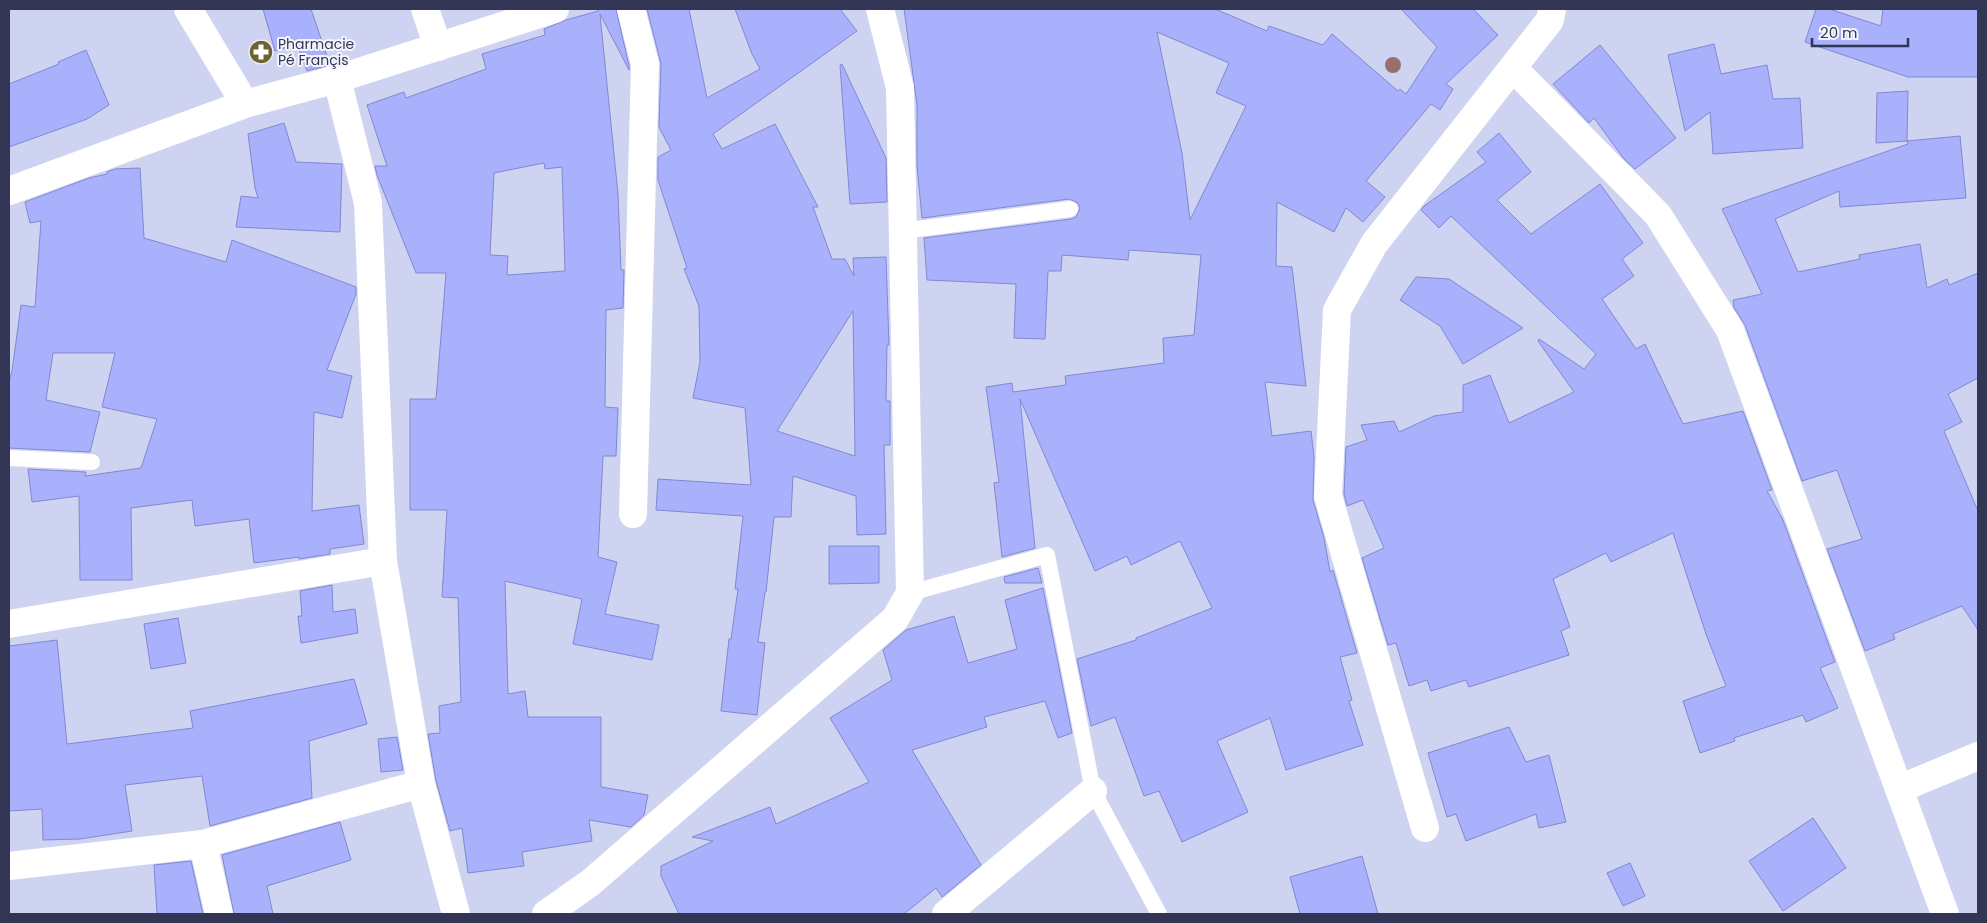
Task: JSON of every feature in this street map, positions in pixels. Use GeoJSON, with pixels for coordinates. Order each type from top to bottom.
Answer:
{"type":"FeatureCollection","features":[{"type":"Feature","properties":{"kind":"street"},"geometry":{"type":"LineString","coordinates":[[188,9],[245,104]]}},
{"type":"Feature","properties":{"kind":"street"},"geometry":{"type":"LineString","coordinates":[[425,9],[438,47]]}},
{"type":"Feature","properties":{"kind":"street"},"geometry":{"type":"LineString","coordinates":[[9,191],[245,104],[336,79],[555,9]]}},
{"type":"Feature","properties":{"kind":"street"},"geometry":{"type":"LineString","coordinates":[[631,9],[645,64],[633,514]]}},
{"type":"Feature","properties":{"kind":"street"},"geometry":{"type":"LineString","coordinates":[[546,914],[590,883],[896,619],[910,594],[900,88],[880,9]]}},
{"type":"Feature","properties":{"kind":"street"},"geometry":{"type":"LineString","coordinates":[[1425,828],[1328,496],[1337,310],[1374,244],[1550,20],[1552,9]]}},
{"type":"Feature","properties":{"kind":"street"},"geometry":{"type":"LineString","coordinates":[[1513,68],[1658,215],[1730,330],[1945,914]]}},
{"type":"Feature","properties":{"kind":"street"},"geometry":{"type":"LineString","coordinates":[[336,79],[368,203],[383,561],[421,784],[456,914]]}},
{"type":"Feature","properties":{"kind":"street"},"geometry":{"type":"LineString","coordinates":[[9,624],[383,561]]}},
{"type":"Feature","properties":{"kind":"street"},"geometry":{"type":"LineString","coordinates":[[1899,789],[1978,756]]}},
{"type":"Feature","properties":{"kind":"street"},"geometry":{"type":"LineString","coordinates":[[9,866],[203,844],[421,784]]}},
{"type":"Feature","properties":{"kind":"street"},"geometry":{"type":"LineString","coordinates":[[946,914],[1093,791]]}},
{"type":"Feature","properties":{"kind":"street"},"geometry":{"type":"LineString","coordinates":[[203,844],[218,914]]}},
{"type":"Feature","properties":{"kind":"lane"},"geometry":{"type":"LineString","coordinates":[[902,230],[1070,209]]}},
{"type":"Feature","properties":{"kind":"lane"},"geometry":{"type":"LineString","coordinates":[[9,458],[92,462]]}},
{"type":"Feature","properties":{"kind":"lane"},"geometry":{"type":"LineString","coordinates":[[910,594],[1047,555],[1093,791],[1159,914]]}},
{"type":"Feature","properties":{"kind":"building"},"geometry":{"type":"Polygon","coordinates":[[[263,9],[311,9],[330,65],[307,71],[297,44],[275,51],[263,9]]]}},
{"type":"Feature","properties":{"kind":"building"},"geometry":{"type":"Polygon","coordinates":[[[597,9],[616,9],[629,70],[600,14],[618,194],[621,270],[624,270],[623,308],[606,310],[605,407],[618,408],[616,456],[603,456],[598,557],[617,562],[605,614],[659,625],[652,660],[573,644],[582,599],[505,581],[508,694],[525,691],[528,717],[601,717],[601,787],[648,795],[644,815],[631,827],[589,820],[592,841],[522,852],[524,866],[468,873],[462,828],[450,831],[436,781],[428,734],[440,733],[439,706],[461,702],[458,598],[442,597],[447,510],[410,510],[410,399],[436,399],[446,273],[416,273],[377,175],[375,166],[387,166],[367,105],[404,92],[406,98],[486,69],[482,54],[545,35],[544,29],[566,20],[598,11],[597,9]],[[544,163],[494,173],[490,255],[508,256],[507,275],[565,271],[562,167],[545,169],[544,163]]]}},
{"type":"Feature","properties":{"kind":"building"},"geometry":{"type":"Polygon","coordinates":[[[647,9],[689,9],[707,98],[760,69],[752,54],[735,9],[840,9],[857,31],[713,134],[722,149],[775,124],[818,207],[813,207],[832,259],[845,259],[854,276],[853,258],[886,257],[889,345],[887,345],[886,401],[890,401],[890,445],[884,445],[886,534],[857,535],[856,496],[793,476],[791,517],[774,517],[766,592],[758,642],[765,643],[757,715],[721,711],[729,639],[731,639],[738,589],[735,589],[743,516],[656,510],[658,479],[751,485],[745,408],[693,398],[700,362],[699,306],[684,269],[687,268],[658,180],[658,157],[671,150],[659,127],[661,64],[647,9]],[[853,311],[777,431],[855,456],[853,311]]]}},
{"type":"Feature","properties":{"kind":"building"},"geometry":{"type":"Polygon","coordinates":[[[904,9],[1215,9],[1267,31],[1269,26],[1323,45],[1332,34],[1398,91],[1400,89],[1406,94],[1437,47],[1401,9],[1473,9],[1498,35],[1446,84],[1453,89],[1440,110],[1431,104],[1366,181],[1385,197],[1363,222],[1346,208],[1334,232],[1277,202],[1276,266],[1292,267],[1306,386],[1265,382],[1272,436],[1311,431],[1314,457],[1313,500],[1324,538],[1330,572],[1333,570],[1357,653],[1340,657],[1352,700],[1349,701],[1363,745],[1286,770],[1270,718],[1217,741],[1248,812],[1182,842],[1159,791],[1144,796],[1115,717],[1091,726],[1077,659],[1136,640],[1136,638],[1212,608],[1180,541],[1131,565],[1127,556],[1095,571],[1020,399],[1035,548],[1002,557],[994,483],[999,482],[986,387],[1012,383],[1013,392],[1066,385],[1065,376],[1164,363],[1163,338],[1194,335],[1201,255],[1129,250],[1128,260],[1062,255],[1061,271],[1048,271],[1045,339],[1014,338],[1016,284],[927,280],[924,238],[1071,219],[1076,217],[1080,208],[1078,203],[1069,199],[922,218],[917,166],[917,105],[904,9]],[[1157,32],[1182,153],[1190,220],[1246,106],[1216,93],[1229,63],[1157,32]]]}},
{"type":"Feature","properties":{"kind":"building"},"geometry":{"type":"Polygon","coordinates":[[[1816,9],[1829,9],[1881,26],[1883,9],[1978,9],[1978,77],[1908,77],[1805,42],[1816,9]]]}},
{"type":"Feature","properties":{"kind":"building"},"geometry":{"type":"Polygon","coordinates":[[[1714,44],[1721,74],[1767,65],[1773,99],[1800,98],[1803,148],[1713,154],[1710,112],[1685,131],[1668,55],[1714,44]]]}},
{"type":"Feature","properties":{"kind":"building"},"geometry":{"type":"Polygon","coordinates":[[[1600,45],[1676,138],[1635,169],[1624,159],[1594,118],[1589,123],[1553,84],[1600,45]]]}},
{"type":"Feature","properties":{"kind":"building"},"geometry":{"type":"Polygon","coordinates":[[[86,50],[109,105],[87,119],[9,147],[9,84],[59,64],[58,62],[86,50]]]}},
{"type":"Feature","properties":{"kind":"building"},"geometry":{"type":"Polygon","coordinates":[[[842,64],[886,158],[887,202],[850,204],[840,65],[842,64]]]}},
{"type":"Feature","properties":{"kind":"building"},"geometry":{"type":"Polygon","coordinates":[[[1908,91],[1907,141],[1876,143],[1877,93],[1908,91]]]}},
{"type":"Feature","properties":{"kind":"building"},"geometry":{"type":"Polygon","coordinates":[[[284,123],[296,162],[342,164],[340,232],[236,227],[241,196],[258,198],[248,134],[284,123]]]}},
{"type":"Feature","properties":{"kind":"building"},"geometry":{"type":"Polygon","coordinates":[[[1499,133],[1531,172],[1497,200],[1531,234],[1600,184],[1643,243],[1622,259],[1634,276],[1602,299],[1636,349],[1645,344],[1683,424],[1743,411],[1772,490],[1767,491],[1783,520],[1835,662],[1820,668],[1838,708],[1806,722],[1803,715],[1734,738],[1735,741],[1700,753],[1683,701],[1726,686],[1706,634],[1673,533],[1611,562],[1606,553],[1553,579],[1570,627],[1561,631],[1569,655],[1469,687],[1466,680],[1431,691],[1427,680],[1409,686],[1396,643],[1388,645],[1362,558],[1384,548],[1363,500],[1347,506],[1344,494],[1346,447],[1367,440],[1361,425],[1394,421],[1399,432],[1434,416],[1463,412],[1463,385],[1490,375],[1509,423],[1574,392],[1538,341],[1539,339],[1584,369],[1596,354],[1451,216],[1439,228],[1421,210],[1486,162],[1477,152],[1499,133]]]}},
{"type":"Feature","properties":{"kind":"building"},"geometry":{"type":"Polygon","coordinates":[[[1960,136],[1966,198],[1840,207],[1839,191],[1775,219],[1798,272],[1860,259],[1859,255],[1920,244],[1927,288],[1947,279],[1949,285],[1978,273],[1978,378],[1948,394],[1962,422],[1944,431],[1978,511],[1978,630],[1962,606],[1893,634],[1895,639],[1865,651],[1827,549],[1862,539],[1837,470],[1802,481],[1745,325],[1734,308],[1733,300],[1762,294],[1722,209],[1908,144],[1907,141],[1960,136]]]}},
{"type":"Feature","properties":{"kind":"building"},"geometry":{"type":"Polygon","coordinates":[[[140,168],[144,238],[226,262],[232,240],[356,287],[356,294],[327,370],[352,376],[342,418],[314,412],[312,511],[359,505],[364,544],[330,549],[330,554],[254,563],[249,519],[195,526],[192,500],[131,508],[132,580],[80,580],[79,496],[32,502],[28,469],[86,472],[85,476],[141,468],[157,419],[102,407],[115,353],[53,353],[46,400],[100,412],[90,452],[9,448],[9,382],[21,305],[35,307],[41,221],[30,223],[25,202],[89,178],[107,174],[107,172],[115,169],[140,168]]]}},
{"type":"Feature","properties":{"kind":"building"},"geometry":{"type":"Polygon","coordinates":[[[1416,277],[1449,279],[1523,328],[1463,364],[1440,326],[1400,300],[1416,277]]]}},
{"type":"Feature","properties":{"kind":"building"},"geometry":{"type":"Polygon","coordinates":[[[829,546],[879,546],[879,583],[829,584],[829,546]]]}},
{"type":"Feature","properties":{"kind":"building"},"geometry":{"type":"Polygon","coordinates":[[[1038,568],[1042,583],[1005,583],[1004,577],[1038,568]]]}},
{"type":"Feature","properties":{"kind":"building"},"geometry":{"type":"Polygon","coordinates":[[[332,585],[333,612],[355,609],[358,633],[301,643],[298,616],[302,616],[300,591],[332,585]]]}},
{"type":"Feature","properties":{"kind":"building"},"geometry":{"type":"Polygon","coordinates":[[[1043,588],[1072,733],[1058,738],[1045,701],[984,717],[987,727],[912,750],[981,865],[942,897],[936,888],[904,914],[679,914],[661,876],[661,866],[713,841],[692,837],[770,807],[776,824],[869,782],[830,718],[892,680],[883,650],[906,630],[954,616],[968,663],[1017,649],[1005,600],[1043,588]]]}},
{"type":"Feature","properties":{"kind":"building"},"geometry":{"type":"Polygon","coordinates":[[[178,618],[186,663],[151,669],[144,624],[178,618]]]}},
{"type":"Feature","properties":{"kind":"building"},"geometry":{"type":"Polygon","coordinates":[[[57,640],[67,744],[193,728],[190,711],[354,679],[367,724],[309,741],[312,798],[210,826],[202,776],[125,785],[132,831],[80,839],[43,840],[42,809],[9,811],[9,646],[57,640]]]}},
{"type":"Feature","properties":{"kind":"building"},"geometry":{"type":"Polygon","coordinates":[[[1509,727],[1526,762],[1549,755],[1566,822],[1539,828],[1536,814],[1466,841],[1456,814],[1447,817],[1428,753],[1509,727]]]}},
{"type":"Feature","properties":{"kind":"building"},"geometry":{"type":"Polygon","coordinates":[[[397,737],[403,770],[381,772],[378,739],[397,737]]]}},
{"type":"Feature","properties":{"kind":"building"},"geometry":{"type":"Polygon","coordinates":[[[1813,818],[1846,868],[1783,911],[1749,861],[1813,818]]]}},
{"type":"Feature","properties":{"kind":"building"},"geometry":{"type":"Polygon","coordinates":[[[340,822],[351,860],[267,886],[273,914],[234,914],[222,855],[340,822]]]}},
{"type":"Feature","properties":{"kind":"building"},"geometry":{"type":"Polygon","coordinates":[[[1362,856],[1378,914],[1300,914],[1290,877],[1362,856]]]}},
{"type":"Feature","properties":{"kind":"building"},"geometry":{"type":"Polygon","coordinates":[[[191,861],[203,914],[157,914],[154,865],[191,861]]]}},
{"type":"Feature","properties":{"kind":"building"},"geometry":{"type":"Polygon","coordinates":[[[1630,863],[1645,896],[1623,906],[1607,873],[1630,863]]]}},
{"type":"Feature","properties":{"kind":"place","name":"Pharmacie Pé Françis"},"geometry":{"type":"Point","coordinates":[261,52]}}]}
